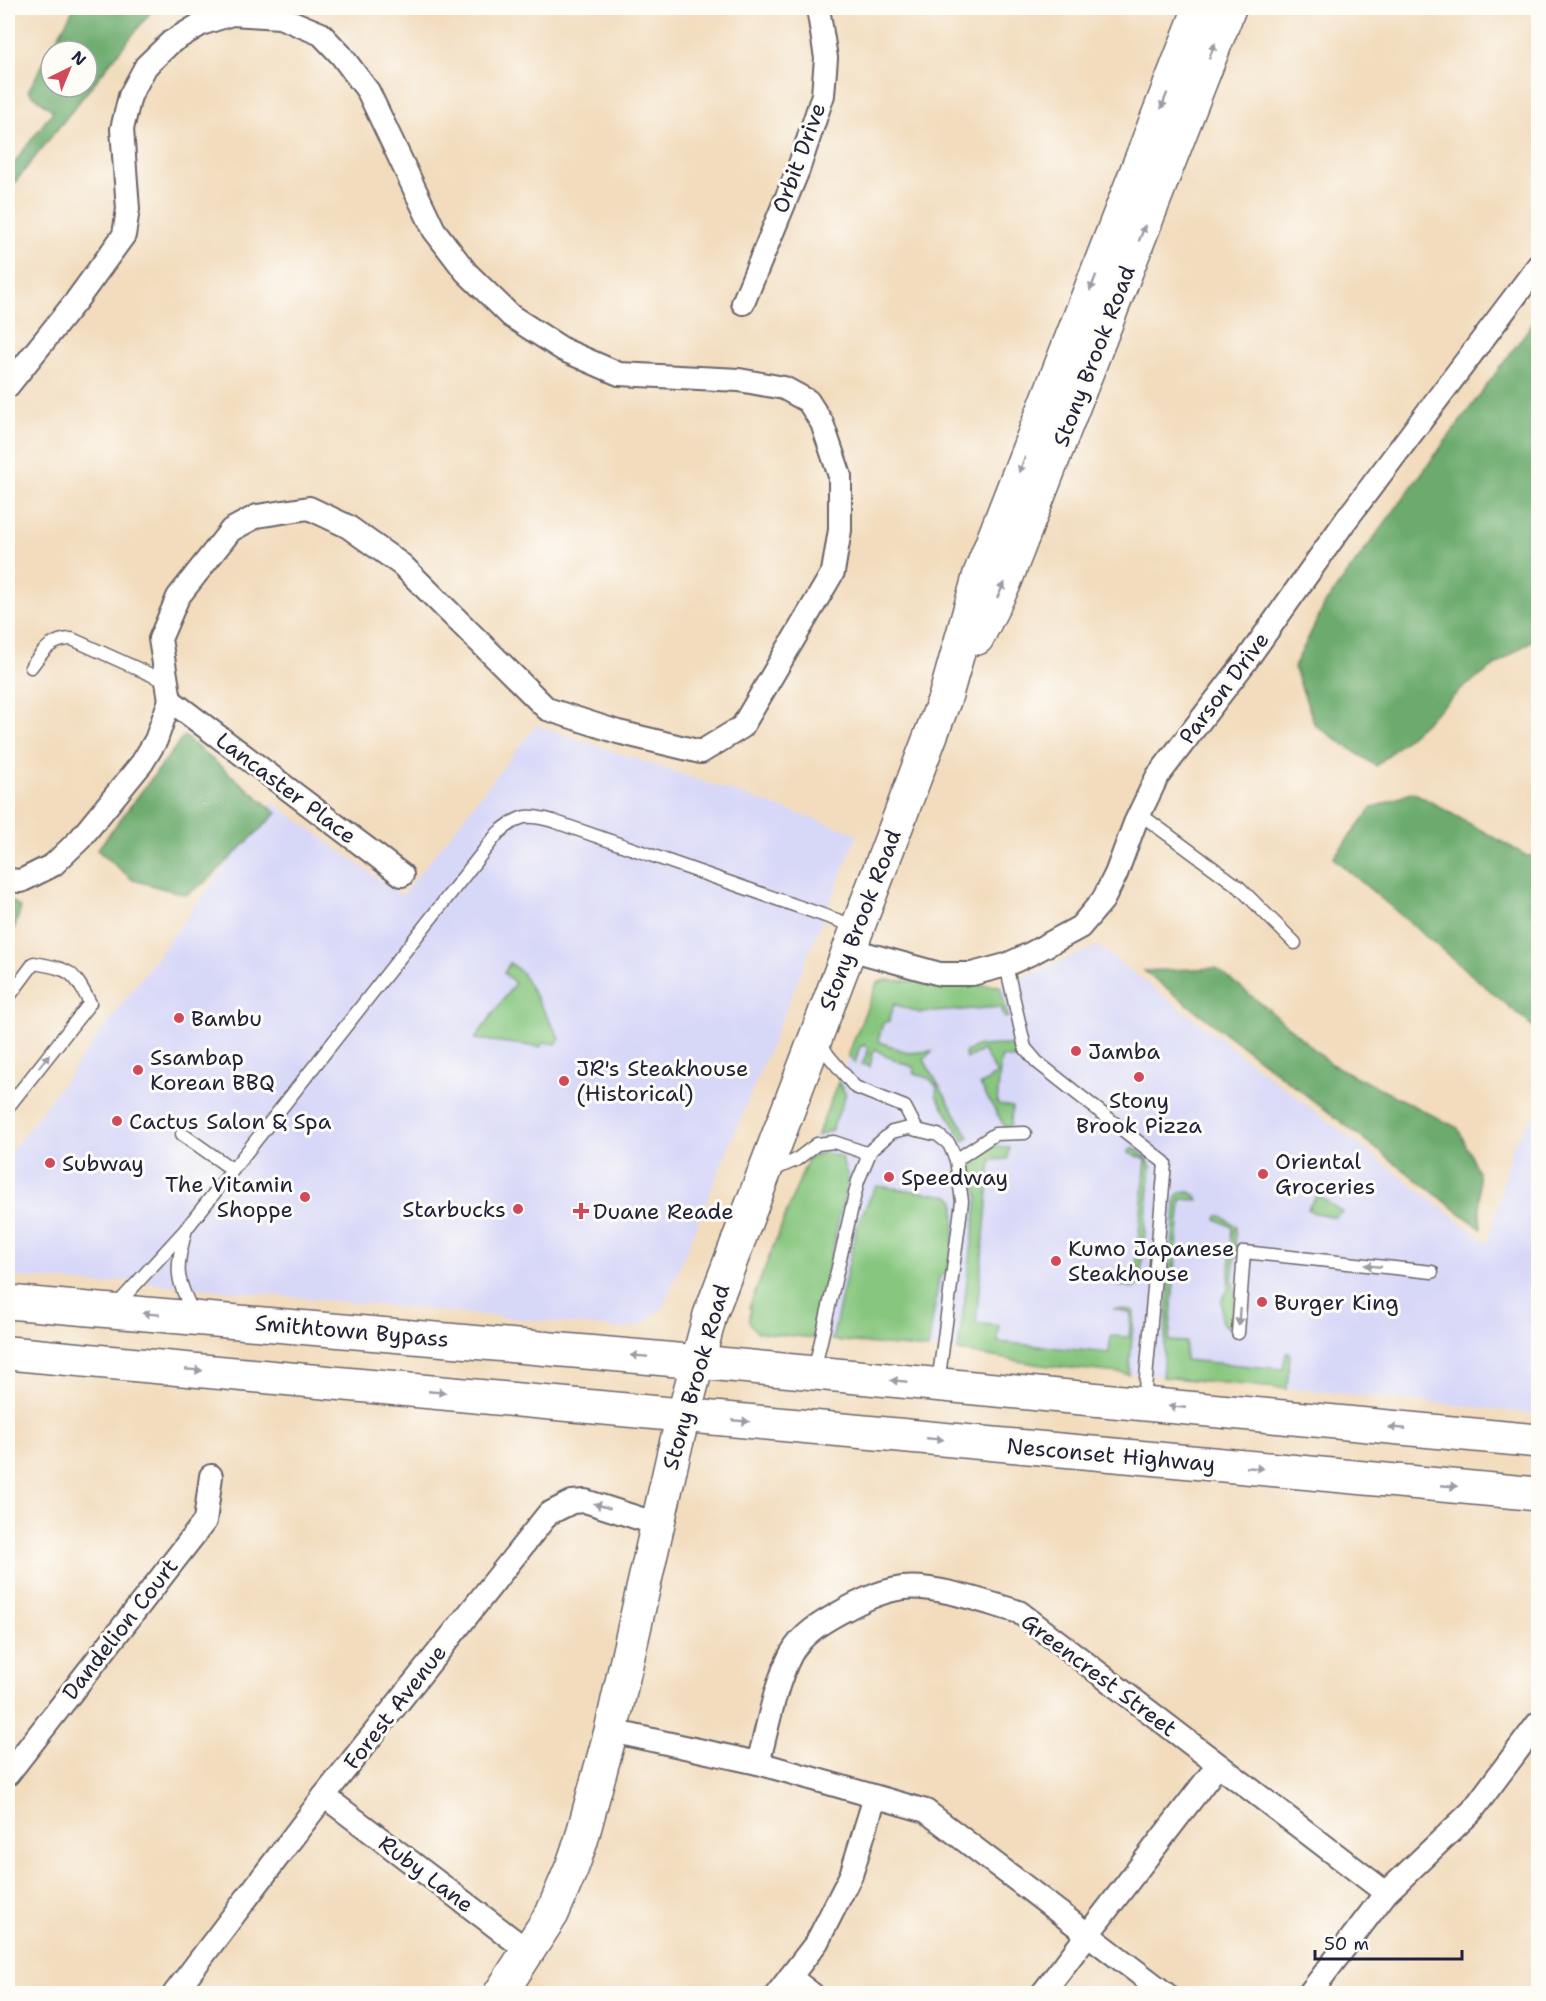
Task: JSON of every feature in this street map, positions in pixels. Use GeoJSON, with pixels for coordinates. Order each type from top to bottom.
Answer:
{"type":"FeatureCollection","features":[{"type":"Feature","properties":{"kind":"main road","name":"Stony Brook Road"},"geometry":{"type":"LineString","coordinates":[[500,1994],[552,1914],[572,1868],[588,1817],[683,1415],[710,1315],[945,698],[1004,584],[1144,188],[1200,8]]}},
{"type":"Feature","properties":{"kind":"main road","name":"Stony Brook Road"},"geometry":{"type":"LineString","coordinates":[[1144,188],[1230,8]]}},
{"type":"Feature","properties":{"kind":"main road","name":"Smithtown Bypass"},"geometry":{"type":"LineString","coordinates":[[8,1302],[697,1362]]}},
{"type":"Feature","properties":{"kind":"main road"},"geometry":{"type":"LineString","coordinates":[[11,1354],[683,1415]]}},
{"type":"Feature","properties":{"kind":"main road"},"geometry":{"type":"LineString","coordinates":[[697,1362],[1539,1441]]}},
{"type":"Feature","properties":{"kind":"main road","name":"Nesconset Highway"},"geometry":{"type":"LineString","coordinates":[[683,1415],[1539,1494]]}},
{"type":"Feature","properties":{"kind":"street","name":"Orbit Drive"},"geometry":{"type":"LineString","coordinates":[[743,303],[798,170],[823,95],[826,58],[818,8]]}},
{"type":"Feature","properties":{"kind":"street"},"geometry":{"type":"LineString","coordinates":[[8,386],[76,301],[124,235],[128,209],[122,129],[130,96],[146,66],[171,42],[201,24],[232,14],[280,17],[321,34],[341,55],[368,91],[434,230],[466,272],[511,316],[564,350],[619,374],[739,380],[784,388],[808,401],[822,423],[840,476],[840,530],[833,572],[742,727],[701,752],[618,732],[547,709],[402,565],[347,526],[309,508],[256,516],[231,530],[178,597],[160,639],[168,691],[156,740],[142,763],[80,839],[52,866],[21,881],[8,880]]}},
{"type":"Feature","properties":{"kind":"street","name":"Parson Drive"},"geometry":{"type":"LineString","coordinates":[[854,938],[940,974],[972,974],[1006,965],[1080,927],[1103,900],[1157,777],[1246,661],[1346,520],[1539,266]]}},
{"type":"Feature","properties":{"kind":"street","name":"Lancaster Place"},"geometry":{"type":"LineString","coordinates":[[168,691],[402,875]]}},
{"type":"Feature","properties":{"kind":"street","name":"Dandelion Court"},"geometry":{"type":"LineString","coordinates":[[8,1774],[205,1521],[211,1476]]}},
{"type":"Feature","properties":{"kind":"street","name":"Forest Avenue"},"geometry":{"type":"LineString","coordinates":[[174,1994],[324,1796],[548,1514],[572,1502],[585,1502],[657,1524]]}},
{"type":"Feature","properties":{"kind":"street","name":"Greencrest Street"},"geometry":{"type":"LineString","coordinates":[[758,1763],[779,1683],[799,1642],[817,1625],[861,1601],[905,1588],[920,1588],[966,1596],[1018,1612],[1386,1893]]}},
{"type":"Feature","properties":{"kind":"street"},"geometry":{"type":"LineString","coordinates":[[1309,1994],[1386,1893],[1473,1811],[1539,1723]]}},
{"type":"Feature","properties":{"kind":"street"},"geometry":{"type":"LineString","coordinates":[[610,1731],[758,1763],[926,1811],[1166,1994]]}},
{"type":"Feature","properties":{"kind":"street"},"geometry":{"type":"LineString","coordinates":[[1042,1994],[1218,1765]]}},
{"type":"Feature","properties":{"kind":"street","name":"Ruby Lane"},"geometry":{"type":"LineString","coordinates":[[324,1796],[528,1952]]}},
{"type":"Feature","properties":{"kind":"street"},"geometry":{"type":"LineString","coordinates":[[812,1994],[784,1985],[817,1942],[851,1875],[875,1797]]}},
{"type":"Feature","properties":{"kind":"lane"},"geometry":{"type":"LineString","coordinates":[[31,667],[48,645],[61,639],[72,639],[168,691]]}},
{"type":"Feature","properties":{"kind":"lane"},"geometry":{"type":"LineString","coordinates":[[1140,814],[1239,887],[1295,944]]}},
{"type":"Feature","properties":{"kind":"lane"},"geometry":{"type":"LineString","coordinates":[[112,1311],[186,1229],[498,833],[515,819],[533,815],[553,821],[854,938]]}},
{"type":"Feature","properties":{"kind":"lane"},"geometry":{"type":"LineString","coordinates":[[8,999],[34,963],[66,969],[77,978],[90,1003],[8,1107]]}},
{"type":"Feature","properties":{"kind":"lane"},"geometry":{"type":"LineString","coordinates":[[1006,965],[1025,1048],[1037,1062],[1165,1164],[1144,1404]]}},
{"type":"Feature","properties":{"kind":"lane"},"geometry":{"type":"LineString","coordinates":[[816,1036],[828,1055],[855,1087],[905,1107],[917,1130]]}},
{"type":"Feature","properties":{"kind":"lane"},"geometry":{"type":"LineString","coordinates":[[813,1373],[858,1181],[871,1150],[892,1132],[909,1128],[938,1135],[949,1144],[956,1160],[962,1201],[938,1385]]}},
{"type":"Feature","properties":{"kind":"lane"},"geometry":{"type":"LineString","coordinates":[[956,1160],[995,1134],[1025,1133]]}},
{"type":"Feature","properties":{"kind":"lane"},"geometry":{"type":"LineString","coordinates":[[182,1134],[233,1170]]}},
{"type":"Feature","properties":{"kind":"lane"},"geometry":{"type":"LineString","coordinates":[[765,1174],[796,1160],[817,1144],[834,1142],[869,1154]]}},
{"type":"Feature","properties":{"kind":"lane"},"geometry":{"type":"LineString","coordinates":[[186,1229],[178,1273],[184,1294],[196,1317]]}},
{"type":"Feature","properties":{"kind":"lane"},"geometry":{"type":"LineString","coordinates":[[1238,1333],[1244,1252],[1432,1272]]}},
{"type":"Feature","properties":{"kind":"shaded area"},"geometry":{"type":"Polygon","coordinates":[[[536,725],[858,834],[663,1307],[643,1324],[626,1329],[118,1280],[106,1285],[8,1276],[8,1156],[273,802],[402,896],[536,725]]]}},
{"type":"Feature","properties":{"kind":"shaded area"},"geometry":{"type":"Polygon","coordinates":[[[1098,946],[1488,1243],[1513,1144],[1538,1110],[1538,1414],[1041,1365],[965,1351],[762,1333],[757,1332],[751,1326],[749,1320],[751,1309],[749,1308],[857,1035],[876,981],[883,984],[993,990],[1098,946]]]}},
{"type":"Feature","properties":{"kind":"green space"},"geometry":{"type":"Polygon","coordinates":[[[74,8],[154,8],[99,77],[99,39],[57,39],[74,8]]]}},
{"type":"Feature","properties":{"kind":"green space"},"geometry":{"type":"Polygon","coordinates":[[[39,71],[39,99],[81,99],[8,191],[8,171],[53,111],[28,91],[39,71]]]}},
{"type":"Feature","properties":{"kind":"green space"},"geometry":{"type":"Polygon","coordinates":[[[1538,316],[1538,636],[1463,688],[1376,766],[1315,725],[1294,667],[1325,604],[1538,316]]]}},
{"type":"Feature","properties":{"kind":"green space"},"geometry":{"type":"Polygon","coordinates":[[[184,736],[277,813],[207,881],[186,895],[133,880],[97,850],[184,736]]]}},
{"type":"Feature","properties":{"kind":"green space"},"geometry":{"type":"Polygon","coordinates":[[[1413,792],[1527,856],[1538,855],[1538,1031],[1333,858],[1372,808],[1413,792]]]}},
{"type":"Feature","properties":{"kind":"green space"},"geometry":{"type":"Polygon","coordinates":[[[8,898],[21,908],[10,941],[8,939],[8,898]]]}},
{"type":"Feature","properties":{"kind":"green space"},"geometry":{"type":"Polygon","coordinates":[[[510,963],[522,973],[560,1039],[556,1044],[544,1042],[540,1047],[475,1039],[515,983],[504,973],[510,963]]]}},
{"type":"Feature","properties":{"kind":"green space"},"geometry":{"type":"Polygon","coordinates":[[[1216,968],[1268,1009],[1331,1064],[1458,1128],[1478,1172],[1481,1229],[1144,971],[1216,968]]]}},
{"type":"Feature","properties":{"kind":"green space"},"geometry":{"type":"Polygon","coordinates":[[[885,980],[1000,986],[1007,1018],[1004,1017],[1001,1007],[920,1013],[894,1004],[889,1021],[883,1023],[878,1041],[908,1053],[932,1051],[924,1060],[969,1137],[964,1141],[936,1095],[937,1087],[930,1079],[913,1072],[915,1068],[886,1056],[876,1049],[872,1054],[870,1067],[862,1064],[869,1049],[864,1045],[859,1048],[855,1064],[848,1055],[877,983],[885,980]]]}},
{"type":"Feature","properties":{"kind":"green space"},"geometry":{"type":"Polygon","coordinates":[[[1006,1045],[1015,1049],[1018,1059],[1001,1057],[997,1104],[1012,1107],[1011,1125],[1005,1127],[980,1085],[997,1074],[983,1050],[966,1059],[965,1053],[976,1046],[1006,1045]]]}},
{"type":"Feature","properties":{"kind":"green space"},"geometry":{"type":"Polygon","coordinates":[[[838,1082],[846,1094],[832,1130],[817,1136],[838,1082]]]}},
{"type":"Feature","properties":{"kind":"green space"},"geometry":{"type":"Polygon","coordinates":[[[992,1146],[1009,1147],[1008,1159],[991,1160],[976,1323],[999,1326],[998,1342],[1109,1353],[1111,1336],[1129,1337],[1131,1313],[1113,1309],[1132,1310],[1134,1312],[1129,1374],[1041,1365],[958,1351],[978,1197],[970,1164],[992,1146]]]}},
{"type":"Feature","properties":{"kind":"green space"},"geometry":{"type":"Polygon","coordinates":[[[1133,1147],[1147,1158],[1151,1167],[1140,1283],[1135,1288],[1116,1285],[1117,1283],[1134,1285],[1146,1159],[1128,1153],[1133,1147]]]}},
{"type":"Feature","properties":{"kind":"green space"},"geometry":{"type":"Polygon","coordinates":[[[824,1152],[841,1157],[848,1177],[813,1338],[757,1332],[750,1322],[751,1309],[749,1308],[808,1159],[824,1152]]]}},
{"type":"Feature","properties":{"kind":"green space"},"geometry":{"type":"Polygon","coordinates":[[[878,1186],[950,1196],[955,1201],[954,1238],[949,1269],[939,1279],[928,1349],[832,1340],[858,1222],[878,1186]]]}},
{"type":"Feature","properties":{"kind":"green space"},"geometry":{"type":"Polygon","coordinates":[[[1188,1191],[1198,1200],[1181,1199],[1169,1341],[1186,1342],[1185,1360],[1283,1369],[1286,1353],[1289,1352],[1287,1389],[1162,1377],[1176,1196],[1188,1191]]]}},
{"type":"Feature","properties":{"kind":"green space"},"geometry":{"type":"Polygon","coordinates":[[[1318,1195],[1342,1212],[1335,1217],[1307,1209],[1318,1195]]]}},
{"type":"Feature","properties":{"kind":"green space"},"geometry":{"type":"Polygon","coordinates":[[[1217,1216],[1221,1216],[1236,1226],[1235,1246],[1259,1249],[1243,1251],[1235,1258],[1232,1281],[1236,1293],[1232,1321],[1227,1326],[1223,1325],[1221,1320],[1222,1300],[1228,1290],[1232,1227],[1216,1219],[1217,1216]]]}},
{"type":"Feature","properties":{"kind":"place","name":"Bambu"},"geometry":{"type":"Point","coordinates":[179,1018]}},
{"type":"Feature","properties":{"kind":"place","name":"Jamba"},"geometry":{"type":"Point","coordinates":[1076,1051]}},
{"type":"Feature","properties":{"kind":"place","name":"Ssambap Korean BBQ"},"geometry":{"type":"Point","coordinates":[138,1070]}},
{"type":"Feature","properties":{"kind":"place","name":"Stony Brook Pizza"},"geometry":{"type":"Point","coordinates":[1139,1077]}},
{"type":"Feature","properties":{"kind":"place","name":"JR's Steakhouse (Historical)"},"geometry":{"type":"Point","coordinates":[564,1081]}},
{"type":"Feature","properties":{"kind":"place","name":"Cactus Salon & Spa"},"geometry":{"type":"Point","coordinates":[117,1121]}},
{"type":"Feature","properties":{"kind":"place","name":"Subway"},"geometry":{"type":"Point","coordinates":[50,1163]}},
{"type":"Feature","properties":{"kind":"place","name":"Oriental Groceries"},"geometry":{"type":"Point","coordinates":[1263,1174]}},
{"type":"Feature","properties":{"kind":"place","name":"Speedway"},"geometry":{"type":"Point","coordinates":[889,1177]}},
{"type":"Feature","properties":{"kind":"place","name":"The Vitamin Shoppe"},"geometry":{"type":"Point","coordinates":[305,1197]}},
{"type":"Feature","properties":{"kind":"place","name":"Starbucks"},"geometry":{"type":"Point","coordinates":[518,1209]}},
{"type":"Feature","properties":{"kind":"place","name":"Duane Reade"},"geometry":{"type":"Point","coordinates":[581,1211]}},
{"type":"Feature","properties":{"kind":"place","name":"Kumo Japanese Steakhouse"},"geometry":{"type":"Point","coordinates":[1056,1261]}},
{"type":"Feature","properties":{"kind":"place","name":"Burger King"},"geometry":{"type":"Point","coordinates":[1262,1302]}}]}
